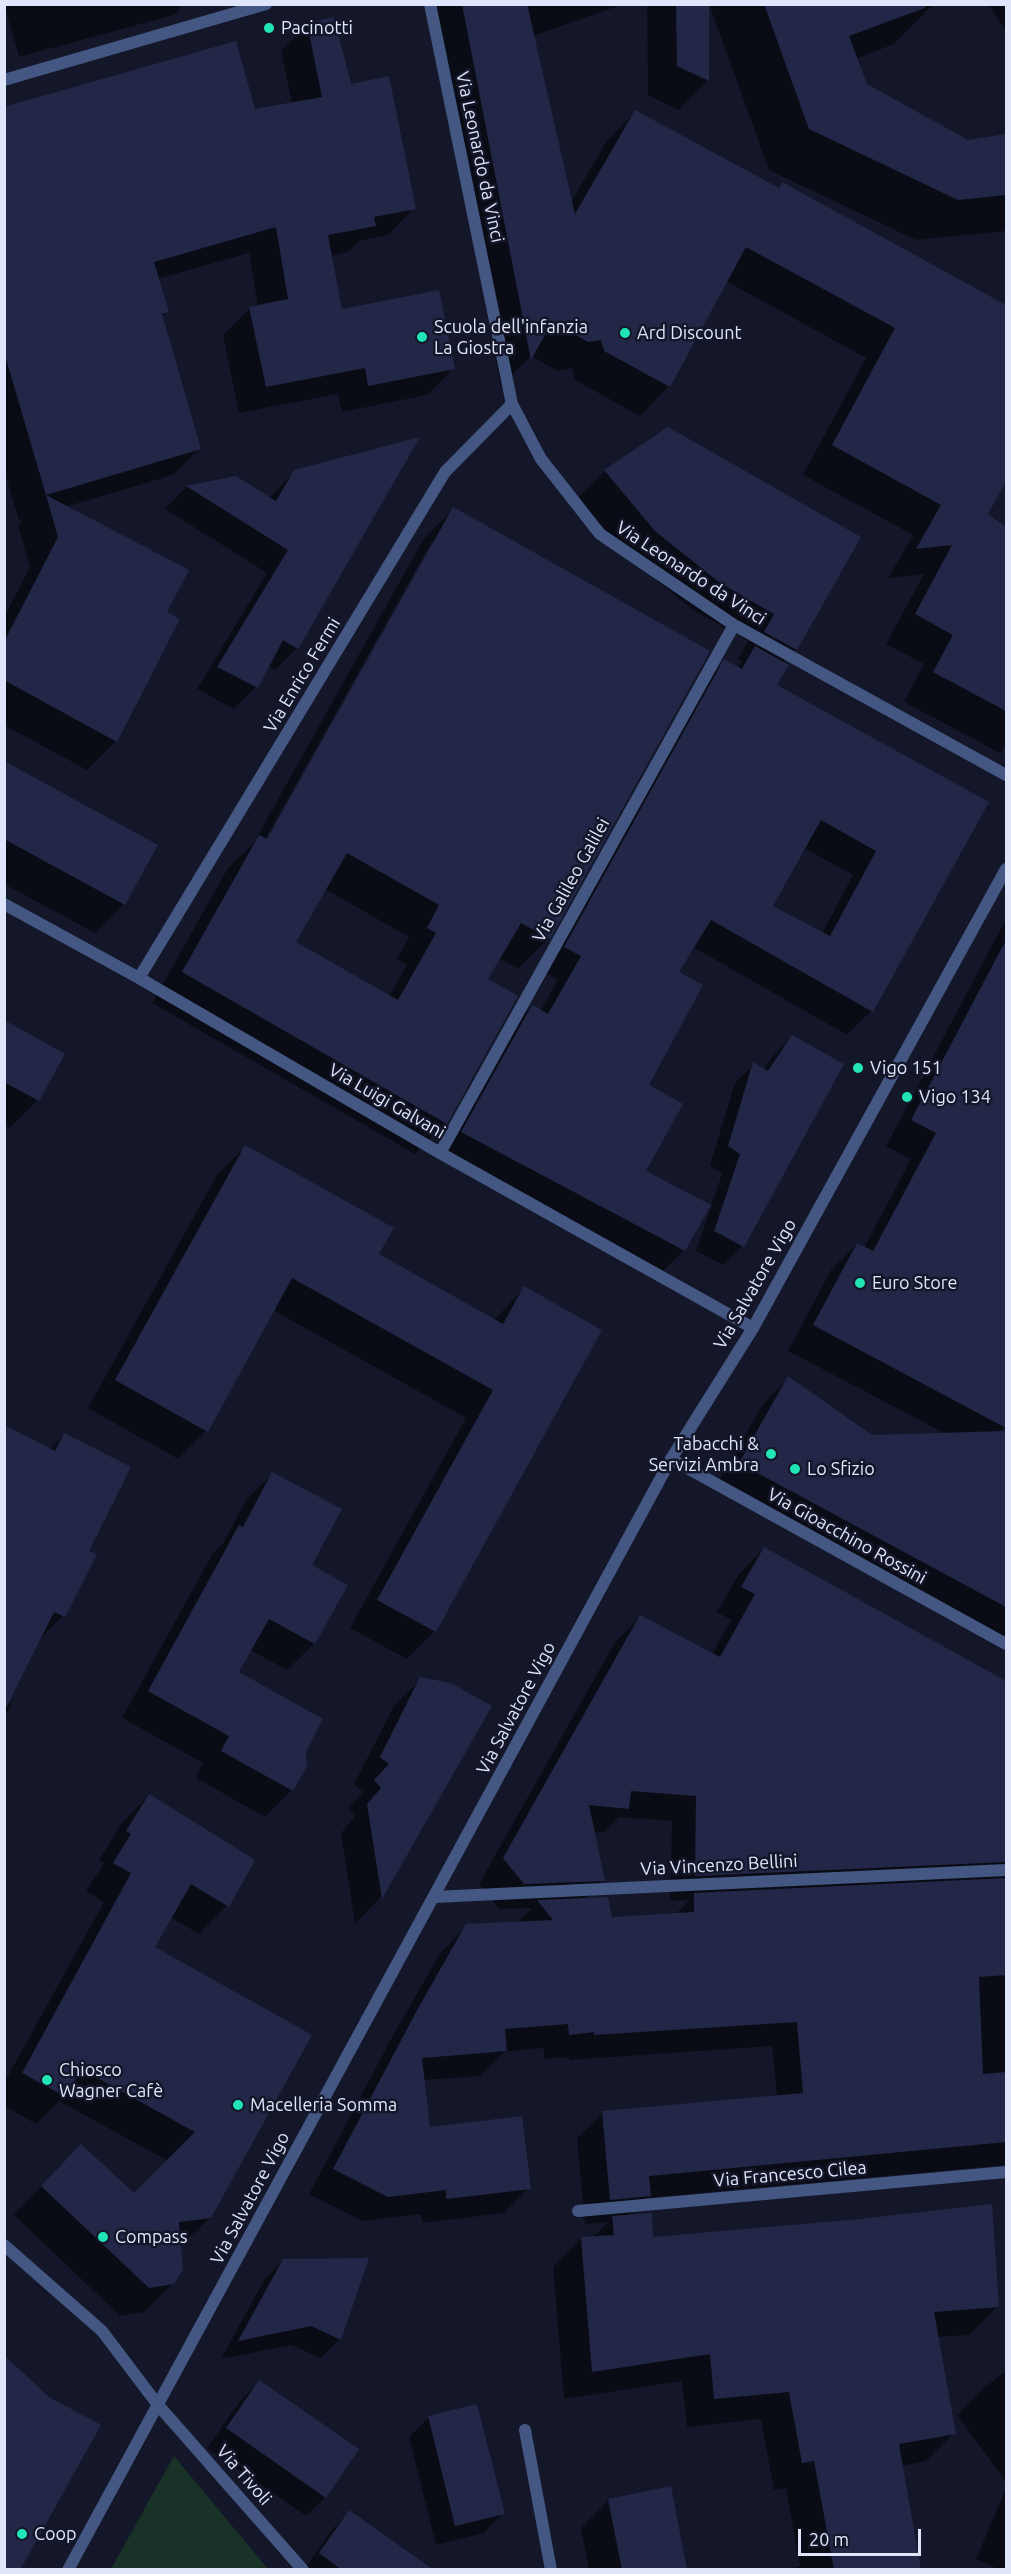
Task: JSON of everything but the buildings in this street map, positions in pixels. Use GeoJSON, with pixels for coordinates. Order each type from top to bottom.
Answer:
{"type":"FeatureCollection","features":[{"type":"Feature","properties":{"kind":"street"},"geometry":{"type":"LineString","coordinates":[[4,80],[266,4]]}},
{"type":"Feature","properties":{"kind":"street","name":"Via Leonardo da Vinci"},"geometry":{"type":"LineString","coordinates":[[430,4],[513,404],[541,459],[600,534],[734,625],[1006,775]]}},
{"type":"Feature","properties":{"kind":"street","name":"Via Enrico Fermi"},"geometry":{"type":"LineString","coordinates":[[139,978],[445,472],[513,404]]}},
{"type":"Feature","properties":{"kind":"street","name":"Via Galileo Galilei"},"geometry":{"type":"LineString","coordinates":[[440,1153],[734,625]]}},
{"type":"Feature","properties":{"kind":"street","name":"Via Salvatore Vigo"},"geometry":{"type":"LineString","coordinates":[[68,2570],[671,1459],[753,1328],[1006,869]]}},
{"type":"Feature","properties":{"kind":"street","name":"Via Luigi Galvani"},"geometry":{"type":"LineString","coordinates":[[4,904],[139,978],[440,1153],[753,1328]]}},
{"type":"Feature","properties":{"kind":"street","name":"Via Gioacchino Rossini"},"geometry":{"type":"LineString","coordinates":[[671,1459],[1006,1644]]}},
{"type":"Feature","properties":{"kind":"street","name":"Via Vincenzo Bellini"},"geometry":{"type":"LineString","coordinates":[[434,1897],[1006,1870]]}},
{"type":"Feature","properties":{"kind":"street","name":"Via Francesco Cilea"},"geometry":{"type":"LineString","coordinates":[[578,2211],[1006,2172]]}},
{"type":"Feature","properties":{"kind":"street","name":"Via Tivoli"},"geometry":{"type":"LineString","coordinates":[[4,2245],[102,2331],[158,2405],[303,2570]]}},
{"type":"Feature","properties":{"kind":"street"},"geometry":{"type":"LineString","coordinates":[[525,2430],[551,2570]]}},
{"type":"Feature","properties":{"kind":"green space"},"geometry":{"type":"Polygon","coordinates":[[[174,2456],[268,2569],[111,2569],[174,2456]]]}},
{"type":"Feature","properties":{"kind":"place","name":"Pacinotti"},"geometry":{"type":"Point","coordinates":[269,28]}},
{"type":"Feature","properties":{"kind":"place","name":"Ard Discount"},"geometry":{"type":"Point","coordinates":[625,333]}},
{"type":"Feature","properties":{"kind":"place","name":"Scuola dell'infanzia La Giostra"},"geometry":{"type":"Point","coordinates":[422,337]}},
{"type":"Feature","properties":{"kind":"place","name":"Vigo 151"},"geometry":{"type":"Point","coordinates":[858,1068]}},
{"type":"Feature","properties":{"kind":"place","name":"Vigo 134"},"geometry":{"type":"Point","coordinates":[907,1097]}},
{"type":"Feature","properties":{"kind":"place","name":"Euro Store"},"geometry":{"type":"Point","coordinates":[860,1283]}},
{"type":"Feature","properties":{"kind":"place","name":"Tabacchi & Servizi Ambra"},"geometry":{"type":"Point","coordinates":[771,1454]}},
{"type":"Feature","properties":{"kind":"place","name":"Lo Sfizio"},"geometry":{"type":"Point","coordinates":[795,1469]}},
{"type":"Feature","properties":{"kind":"place","name":"Chiosco Wagner Cafè"},"geometry":{"type":"Point","coordinates":[47,2080]}},
{"type":"Feature","properties":{"kind":"place","name":"Macelleria Somma"},"geometry":{"type":"Point","coordinates":[238,2105]}},
{"type":"Feature","properties":{"kind":"place","name":"Compass"},"geometry":{"type":"Point","coordinates":[103,2237]}},
{"type":"Feature","properties":{"kind":"place","name":"Coop"},"geometry":{"type":"Point","coordinates":[22,2534]}}]}
